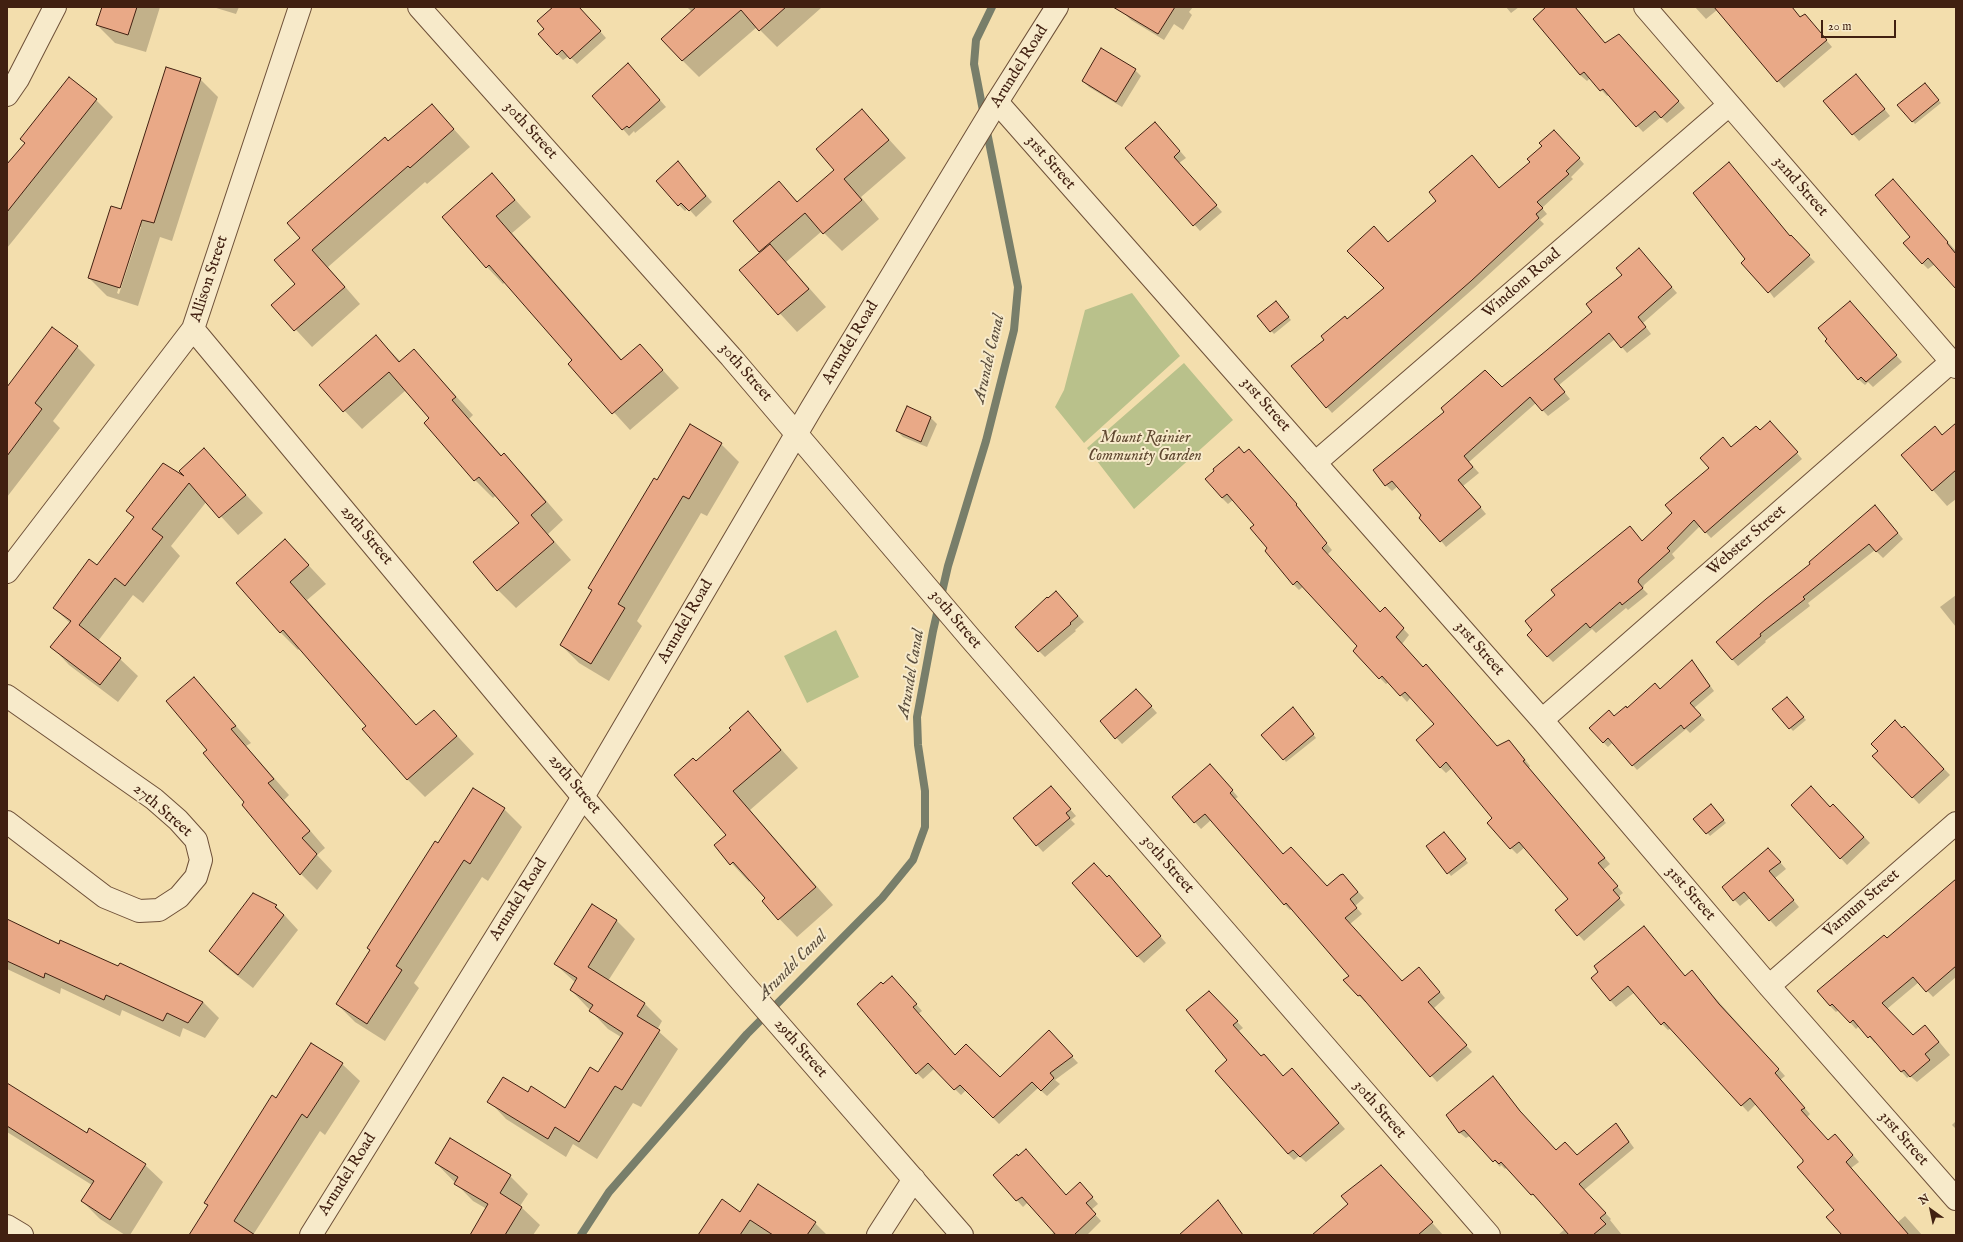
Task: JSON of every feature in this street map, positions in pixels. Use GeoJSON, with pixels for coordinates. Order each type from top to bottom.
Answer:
{"type":"FeatureCollection","features":[{"type":"Feature","properties":{"kind":"street"},"geometry":{"type":"LineString","coordinates":[[7,95],[18,79],[55,7]]}},
{"type":"Feature","properties":{"kind":"street","name":"Allison Street"},"geometry":{"type":"LineString","coordinates":[[7,572],[193,329],[300,7]]}},
{"type":"Feature","properties":{"kind":"street","name":"30th Street"},"geometry":{"type":"LineString","coordinates":[[419,7],[726,351],[971,639],[1489,1235]]}},
{"type":"Feature","properties":{"kind":"street","name":"Arundel Road"},"geometry":{"type":"LineString","coordinates":[[311,1235],[583,797],[797,433],[997,102],[1057,7]]}},
{"type":"Feature","properties":{"kind":"street","name":"32nd Street"},"geometry":{"type":"LineString","coordinates":[[1645,7],[1954,364]]}},
{"type":"Feature","properties":{"kind":"street","name":"31st Street"},"geometry":{"type":"LineString","coordinates":[[997,102],[1542,720],[1768,986],[1956,1199]]}},
{"type":"Feature","properties":{"kind":"street","name":"Windom Road"},"geometry":{"type":"LineString","coordinates":[[1315,463],[1729,104]]}},
{"type":"Feature","properties":{"kind":"street","name":"29th Street"},"geometry":{"type":"LineString","coordinates":[[193,329],[583,797],[962,1235]]}},
{"type":"Feature","properties":{"kind":"street","name":"Webster Street"},"geometry":{"type":"LineString","coordinates":[[1542,720],[1954,364]]}},
{"type":"Feature","properties":{"kind":"street","name":"27th Street"},"geometry":{"type":"LineString","coordinates":[[7,696],[154,799],[178,820],[196,840],[201,860],[196,877],[179,897],[159,910],[139,911],[105,897],[7,822]]}},
{"type":"Feature","properties":{"kind":"street","name":"Varnum Street"},"geometry":{"type":"LineString","coordinates":[[1768,986],[1956,823]]}},
{"type":"Feature","properties":{"kind":"street"},"geometry":{"type":"LineString","coordinates":[[878,1235],[914,1179]]}},
{"type":"Feature","properties":{"kind":"street"},"geometry":{"type":"LineString","coordinates":[[7,1226],[22,1235]]}},
{"type":"Feature","properties":{"kind":"green space"},"geometry":{"type":"Polygon","coordinates":[[[1132,293],[1180,356],[1084,443],[1055,407],[1064,390],[1085,310],[1132,293]]]}},
{"type":"Feature","properties":{"kind":"green space","name":"Mount Rainier Community Garden"},"geometry":{"type":"Polygon","coordinates":[[[1184,363],[1233,420],[1134,509],[1087,448],[1184,363]]]}},
{"type":"Feature","properties":{"kind":"green space"},"geometry":{"type":"Polygon","coordinates":[[[836,630],[859,677],[807,703],[784,656],[836,630]]]}},
{"type":"Feature","properties":{"kind":"building"},"geometry":{"type":"Polygon","coordinates":[[[102,7],[137,7],[128,35],[96,25],[102,7]]]}},
{"type":"Feature","properties":{"kind":"building"},"geometry":{"type":"Polygon","coordinates":[[[553,7],[579,7],[601,31],[570,59],[562,50],[557,55],[538,34],[544,29],[537,21],[553,7]]]}},
{"type":"Feature","properties":{"kind":"building"},"geometry":{"type":"Polygon","coordinates":[[[696,7],[786,7],[759,31],[741,10],[682,61],[661,39],[696,7]]]}},
{"type":"Feature","properties":{"kind":"building"},"geometry":{"type":"Polygon","coordinates":[[[1113,7],[1175,7],[1158,34],[1113,7]]]}},
{"type":"Feature","properties":{"kind":"building"},"geometry":{"type":"Polygon","coordinates":[[[1546,7],[1575,7],[1605,43],[1619,34],[1679,101],[1661,118],[1655,111],[1636,127],[1603,89],[1600,91],[1584,72],[1580,75],[1533,19],[1546,7]]]}},
{"type":"Feature","properties":{"kind":"building"},"geometry":{"type":"Polygon","coordinates":[[[1714,7],[1792,7],[1800,17],[1805,14],[1827,40],[1777,82],[1714,7]]]}},
{"type":"Feature","properties":{"kind":"building"},"geometry":{"type":"Polygon","coordinates":[[[1101,48],[1136,69],[1116,102],[1082,81],[1101,48]]]}},
{"type":"Feature","properties":{"kind":"building"},"geometry":{"type":"Polygon","coordinates":[[[628,63],[660,100],[629,128],[627,126],[622,130],[592,96],[628,63]]]}},
{"type":"Feature","properties":{"kind":"building"},"geometry":{"type":"Polygon","coordinates":[[[166,67],[201,78],[154,223],[142,220],[120,288],[88,278],[111,206],[121,209],[166,67]]]}},
{"type":"Feature","properties":{"kind":"building"},"geometry":{"type":"Polygon","coordinates":[[[1856,74],[1885,109],[1852,135],[1823,101],[1856,74]]]}},
{"type":"Feature","properties":{"kind":"building"},"geometry":{"type":"Polygon","coordinates":[[[69,77],[97,99],[7,212],[7,164],[25,143],[20,139],[69,77]]]}},
{"type":"Feature","properties":{"kind":"building"},"geometry":{"type":"Polygon","coordinates":[[[1925,83],[1939,100],[1912,122],[1897,105],[1925,83]]]}},
{"type":"Feature","properties":{"kind":"building"},"geometry":{"type":"Polygon","coordinates":[[[432,104],[454,129],[410,168],[408,166],[312,250],[345,287],[294,331],[271,305],[295,284],[274,260],[300,238],[287,223],[385,137],[388,141],[432,104]]]}},
{"type":"Feature","properties":{"kind":"building"},"geometry":{"type":"Polygon","coordinates":[[[862,109],[889,140],[844,179],[862,200],[823,234],[805,213],[759,252],[733,221],[779,181],[797,202],[834,170],[816,149],[862,109]]]}},
{"type":"Feature","properties":{"kind":"building"},"geometry":{"type":"Polygon","coordinates":[[[1155,122],[1180,151],[1174,157],[1217,205],[1193,226],[1125,148],[1155,122]]]}},
{"type":"Feature","properties":{"kind":"building"},"geometry":{"type":"Polygon","coordinates":[[[1554,130],[1580,158],[1566,171],[1569,174],[1537,202],[1543,208],[1536,214],[1539,218],[1471,281],[1326,408],[1291,366],[1324,340],[1321,336],[1345,316],[1347,319],[1384,288],[1347,251],[1374,226],[1388,242],[1436,201],[1429,192],[1472,155],[1499,188],[1530,162],[1527,159],[1542,146],[1539,143],[1554,130]]]}},
{"type":"Feature","properties":{"kind":"building"},"geometry":{"type":"Polygon","coordinates":[[[678,161],[706,196],[689,211],[681,203],[678,206],[656,181],[678,161]]]}},
{"type":"Feature","properties":{"kind":"building"},"geometry":{"type":"Polygon","coordinates":[[[1729,162],[1790,236],[1791,235],[1810,255],[1768,293],[1741,263],[1745,259],[1693,193],[1729,162]]]}},
{"type":"Feature","properties":{"kind":"building"},"geometry":{"type":"Polygon","coordinates":[[[492,173],[515,200],[496,216],[621,360],[640,344],[663,370],[612,414],[568,364],[572,360],[489,265],[486,268],[442,217],[492,173]]]}},
{"type":"Feature","properties":{"kind":"building"},"geometry":{"type":"Polygon","coordinates":[[[1893,179],[1948,242],[1947,243],[1956,254],[1956,289],[1928,258],[1922,264],[1903,243],[1910,237],[1875,195],[1893,179]]]}},
{"type":"Feature","properties":{"kind":"building"},"geometry":{"type":"Polygon","coordinates":[[[770,244],[809,289],[778,315],[739,270],[770,244]]]}},
{"type":"Feature","properties":{"kind":"building"},"geometry":{"type":"Polygon","coordinates":[[[1639,248],[1672,287],[1638,317],[1646,327],[1621,348],[1609,333],[1554,379],[1565,392],[1542,411],[1530,397],[1464,456],[1473,467],[1458,480],[1481,507],[1440,542],[1419,518],[1421,515],[1392,481],[1385,486],[1373,470],[1444,412],[1441,408],[1485,370],[1502,387],[1547,350],[1592,312],[1586,304],[1622,275],[1616,268],[1639,248]]]}},
{"type":"Feature","properties":{"kind":"building"},"geometry":{"type":"Polygon","coordinates":[[[1276,301],[1289,317],[1270,332],[1257,316],[1276,301]]]}},
{"type":"Feature","properties":{"kind":"building"},"geometry":{"type":"Polygon","coordinates":[[[1850,301],[1897,355],[1866,382],[1861,377],[1858,380],[1825,341],[1827,339],[1818,328],[1850,301]]]}},
{"type":"Feature","properties":{"kind":"building"},"geometry":{"type":"Polygon","coordinates":[[[52,327],[78,346],[35,403],[42,409],[7,456],[7,387],[52,327]]]}},
{"type":"Feature","properties":{"kind":"building"},"geometry":{"type":"Polygon","coordinates":[[[376,335],[399,362],[414,349],[456,397],[452,400],[501,456],[504,453],[546,502],[531,515],[554,542],[497,591],[473,562],[519,523],[479,477],[474,481],[424,423],[429,418],[389,372],[343,412],[319,385],[376,335]]]}},
{"type":"Feature","properties":{"kind":"building"},"geometry":{"type":"Polygon","coordinates":[[[907,406],[931,417],[921,442],[896,431],[907,406]]]}},
{"type":"Feature","properties":{"kind":"building"},"geometry":{"type":"Polygon","coordinates":[[[1770,421],[1798,452],[1705,533],[1694,520],[1667,548],[1670,551],[1639,579],[1638,582],[1643,588],[1622,605],[1620,602],[1590,628],[1586,623],[1547,657],[1527,635],[1532,630],[1525,621],[1555,595],[1551,590],[1630,526],[1642,541],[1672,513],[1665,505],[1709,468],[1700,458],[1723,437],[1731,447],[1756,426],[1760,430],[1770,421]]]}},
{"type":"Feature","properties":{"kind":"building"},"geometry":{"type":"Polygon","coordinates":[[[1956,423],[1956,470],[1932,491],[1901,455],[1935,426],[1942,435],[1956,423]]]}},
{"type":"Feature","properties":{"kind":"building"},"geometry":{"type":"Polygon","coordinates":[[[690,424],[722,443],[689,499],[683,496],[618,604],[625,608],[591,664],[560,645],[592,590],[588,588],[654,478],[657,480],[690,424]]]}},
{"type":"Feature","properties":{"kind":"building"},"geometry":{"type":"Polygon","coordinates":[[[1239,447],[1244,453],[1249,449],[1297,504],[1296,505],[1327,543],[1322,548],[1380,612],[1385,607],[1404,628],[1396,637],[1423,667],[1426,664],[1497,746],[1509,740],[1525,760],[1523,761],[1605,858],[1598,863],[1618,886],[1613,890],[1620,898],[1577,936],[1555,910],[1568,899],[1519,842],[1510,849],[1487,823],[1492,818],[1446,762],[1440,768],[1416,740],[1434,724],[1405,692],[1400,696],[1382,676],[1379,679],[1353,651],[1357,646],[1297,581],[1293,585],[1265,551],[1267,548],[1250,528],[1254,525],[1227,494],[1222,498],[1205,479],[1214,471],[1213,469],[1239,447]]]}},
{"type":"Feature","properties":{"kind":"building"},"geometry":{"type":"Polygon","coordinates":[[[204,448],[246,495],[219,518],[189,483],[152,529],[163,537],[125,586],[115,578],[79,625],[121,658],[100,685],[50,647],[71,621],[53,608],[89,559],[97,565],[134,517],[126,511],[163,463],[184,476],[179,471],[204,448]]]}},
{"type":"Feature","properties":{"kind":"building"},"geometry":{"type":"Polygon","coordinates":[[[1875,505],[1898,533],[1876,552],[1869,544],[1803,597],[1805,599],[1760,634],[1761,636],[1732,660],[1716,642],[1810,564],[1809,562],[1875,505]]]}},
{"type":"Feature","properties":{"kind":"building"},"geometry":{"type":"Polygon","coordinates":[[[285,539],[309,565],[290,582],[416,725],[434,710],[457,736],[407,780],[362,729],[366,726],[283,630],[280,633],[236,583],[285,539]]]}},
{"type":"Feature","properties":{"kind":"building"},"geometry":{"type":"Polygon","coordinates":[[[1056,591],[1078,616],[1070,623],[1071,624],[1038,652],[1015,627],[1047,597],[1048,598],[1056,591]]]}},
{"type":"Feature","properties":{"kind":"building"},"geometry":{"type":"Polygon","coordinates":[[[1692,660],[1710,686],[1690,703],[1701,715],[1684,729],[1681,725],[1632,766],[1608,738],[1603,743],[1589,728],[1609,710],[1614,716],[1626,706],[1627,708],[1655,683],[1660,689],[1692,660]]]}},
{"type":"Feature","properties":{"kind":"building"},"geometry":{"type":"Polygon","coordinates":[[[194,677],[236,726],[231,729],[274,779],[268,783],[310,831],[302,838],[317,854],[300,875],[242,805],[244,802],[203,753],[207,750],[166,701],[194,677]]]}},
{"type":"Feature","properties":{"kind":"building"},"geometry":{"type":"Polygon","coordinates":[[[1136,689],[1152,706],[1115,739],[1100,721],[1136,689]]]}},
{"type":"Feature","properties":{"kind":"building"},"geometry":{"type":"Polygon","coordinates":[[[1787,697],[1804,717],[1789,729],[1772,709],[1787,697]]]}},
{"type":"Feature","properties":{"kind":"building"},"geometry":{"type":"Polygon","coordinates":[[[1293,707],[1314,734],[1283,760],[1261,735],[1293,707]]]}},
{"type":"Feature","properties":{"kind":"building"},"geometry":{"type":"Polygon","coordinates":[[[748,711],[781,750],[733,791],[816,887],[778,920],[762,901],[765,898],[733,862],[730,865],[714,845],[726,835],[674,775],[693,758],[696,761],[731,730],[729,728],[748,711]]]}},
{"type":"Feature","properties":{"kind":"building"},"geometry":{"type":"Polygon","coordinates":[[[1895,720],[1902,728],[1904,726],[1944,769],[1912,798],[1872,756],[1878,751],[1871,744],[1895,720]]]}},
{"type":"Feature","properties":{"kind":"building"},"geometry":{"type":"Polygon","coordinates":[[[1210,764],[1233,790],[1230,793],[1283,854],[1291,847],[1327,886],[1343,874],[1358,892],[1350,899],[1357,908],[1345,918],[1402,981],[1419,967],[1440,992],[1428,1002],[1467,1045],[1430,1077],[1360,995],[1358,996],[1343,980],[1349,976],[1286,903],[1284,905],[1205,814],[1194,823],[1172,797],[1210,764]]]}},
{"type":"Feature","properties":{"kind":"building"},"geometry":{"type":"Polygon","coordinates":[[[1051,786],[1071,809],[1066,813],[1070,818],[1036,846],[1013,818],[1051,786]]]}},
{"type":"Feature","properties":{"kind":"building"},"geometry":{"type":"Polygon","coordinates":[[[1811,786],[1830,807],[1833,804],[1864,837],[1840,859],[1791,805],[1811,786]]]}},
{"type":"Feature","properties":{"kind":"building"},"geometry":{"type":"Polygon","coordinates":[[[473,788],[505,808],[470,864],[464,860],[396,966],[402,970],[367,1024],[336,1004],[370,950],[367,948],[435,841],[438,843],[473,788]]]}},
{"type":"Feature","properties":{"kind":"building"},"geometry":{"type":"Polygon","coordinates":[[[1711,804],[1724,820],[1706,834],[1693,819],[1711,804]]]}},
{"type":"Feature","properties":{"kind":"building"},"geometry":{"type":"Polygon","coordinates":[[[1444,832],[1466,859],[1447,874],[1426,846],[1444,832]]]}},
{"type":"Feature","properties":{"kind":"building"},"geometry":{"type":"Polygon","coordinates":[[[1768,848],[1781,862],[1769,871],[1794,900],[1769,921],[1744,892],[1733,901],[1722,887],[1768,848]]]}},
{"type":"Feature","properties":{"kind":"building"},"geometry":{"type":"Polygon","coordinates":[[[1094,863],[1107,877],[1109,875],[1161,936],[1137,957],[1072,883],[1094,863]]]}},
{"type":"Feature","properties":{"kind":"building"},"geometry":{"type":"Polygon","coordinates":[[[1956,879],[1956,966],[1926,992],[1913,977],[1882,1003],[1913,1035],[1925,1025],[1939,1042],[1925,1054],[1930,1060],[1910,1077],[1904,1070],[1901,1072],[1870,1036],[1868,1038],[1853,1020],[1850,1023],[1832,1004],[1830,1006],[1817,991],[1884,935],[1887,938],[1956,879]]]}},
{"type":"Feature","properties":{"kind":"building"},"geometry":{"type":"Polygon","coordinates":[[[253,893],[277,905],[275,907],[284,915],[238,975],[209,951],[253,893]]]}},
{"type":"Feature","properties":{"kind":"building"},"geometry":{"type":"Polygon","coordinates":[[[592,904],[617,920],[588,967],[645,1003],[637,1016],[660,1030],[622,1090],[615,1086],[579,1142],[555,1127],[548,1139],[487,1102],[503,1077],[528,1092],[531,1086],[565,1108],[590,1067],[598,1072],[623,1033],[589,1011],[593,1005],[570,990],[577,978],[554,964],[592,904]]]}},
{"type":"Feature","properties":{"kind":"building"},"geometry":{"type":"Polygon","coordinates":[[[7,919],[59,944],[60,940],[118,966],[120,963],[203,1002],[188,1023],[167,1013],[163,1021],[106,995],[104,1000],[45,973],[44,978],[7,961],[7,919]]]}},
{"type":"Feature","properties":{"kind":"building"},"geometry":{"type":"Polygon","coordinates":[[[1644,926],[1685,976],[1692,970],[1719,1004],[1779,1069],[1775,1073],[1805,1108],[1801,1110],[1828,1140],[1835,1134],[1853,1155],[1846,1162],[1909,1235],[1842,1235],[1826,1217],[1834,1210],[1797,1167],[1803,1162],[1803,1160],[1750,1098],[1741,1106],[1664,1022],[1661,1025],[1628,986],[1610,1001],[1591,978],[1598,972],[1594,966],[1644,926]]]}},
{"type":"Feature","properties":{"kind":"building"},"geometry":{"type":"Polygon","coordinates":[[[892,976],[917,1004],[913,1007],[955,1055],[966,1044],[1000,1077],[1049,1030],[1073,1056],[1050,1073],[1054,1078],[1041,1091],[1032,1082],[993,1118],[960,1085],[954,1090],[928,1063],[916,1074],[857,1004],[881,982],[883,984],[892,976]]]}},
{"type":"Feature","properties":{"kind":"building"},"geometry":{"type":"Polygon","coordinates":[[[1209,991],[1238,1021],[1233,1025],[1261,1056],[1264,1054],[1283,1076],[1292,1068],[1339,1123],[1300,1157],[1293,1150],[1288,1154],[1215,1071],[1227,1060],[1186,1010],[1209,991]]]}},
{"type":"Feature","properties":{"kind":"building"},"geometry":{"type":"Polygon","coordinates":[[[311,1043],[343,1063],[307,1118],[302,1114],[234,1221],[255,1235],[189,1235],[208,1205],[204,1203],[272,1095],[276,1098],[311,1043]]]}},
{"type":"Feature","properties":{"kind":"building"},"geometry":{"type":"Polygon","coordinates":[[[1493,1076],[1520,1111],[1556,1150],[1565,1142],[1577,1155],[1616,1123],[1629,1142],[1579,1184],[1606,1213],[1600,1218],[1606,1224],[1593,1235],[1569,1235],[1533,1194],[1531,1195],[1501,1162],[1499,1164],[1495,1160],[1493,1162],[1464,1130],[1459,1133],[1446,1115],[1493,1076]]]}},
{"type":"Feature","properties":{"kind":"building"},"geometry":{"type":"Polygon","coordinates":[[[7,1083],[87,1133],[89,1128],[146,1164],[110,1220],[81,1201],[94,1181],[7,1126],[7,1083]]]}},
{"type":"Feature","properties":{"kind":"building"},"geometry":{"type":"Polygon","coordinates":[[[450,1138],[511,1175],[500,1193],[522,1207],[505,1235],[470,1235],[488,1204],[454,1184],[458,1177],[435,1163],[450,1138]]]}},
{"type":"Feature","properties":{"kind":"building"},"geometry":{"type":"Polygon","coordinates":[[[1026,1149],[1066,1195],[1080,1182],[1093,1197],[1086,1203],[1096,1214],[1074,1235],[1056,1235],[1022,1197],[1016,1201],[993,1175],[1017,1154],[1018,1156],[1026,1149]]]}},
{"type":"Feature","properties":{"kind":"building"},"geometry":{"type":"Polygon","coordinates":[[[1381,1165],[1433,1222],[1418,1235],[1312,1235],[1348,1204],[1341,1196],[1381,1165]]]}},
{"type":"Feature","properties":{"kind":"building"},"geometry":{"type":"Polygon","coordinates":[[[758,1184],[816,1222],[807,1235],[773,1235],[750,1220],[740,1235],[698,1235],[722,1199],[740,1212],[758,1184]]]}},
{"type":"Feature","properties":{"kind":"building"},"geometry":{"type":"Polygon","coordinates":[[[1218,1200],[1243,1235],[1179,1235],[1218,1200]]]}},
{"type":"Feature","properties":{"kind":"waterway","name":"Arundel Canal"},"geometry":{"type":"LineString","coordinates":[[984,116],[974,64],[976,40],[992,7]]}},
{"type":"Feature","properties":{"kind":"waterway","name":"Arundel Canal"},"geometry":{"type":"LineString","coordinates":[[581,1235],[609,1192],[747,1034],[882,898],[913,860],[925,827],[925,791],[918,745],[917,717],[933,631],[948,566],[986,441],[1014,330],[1018,287],[986,127]]}}]}
